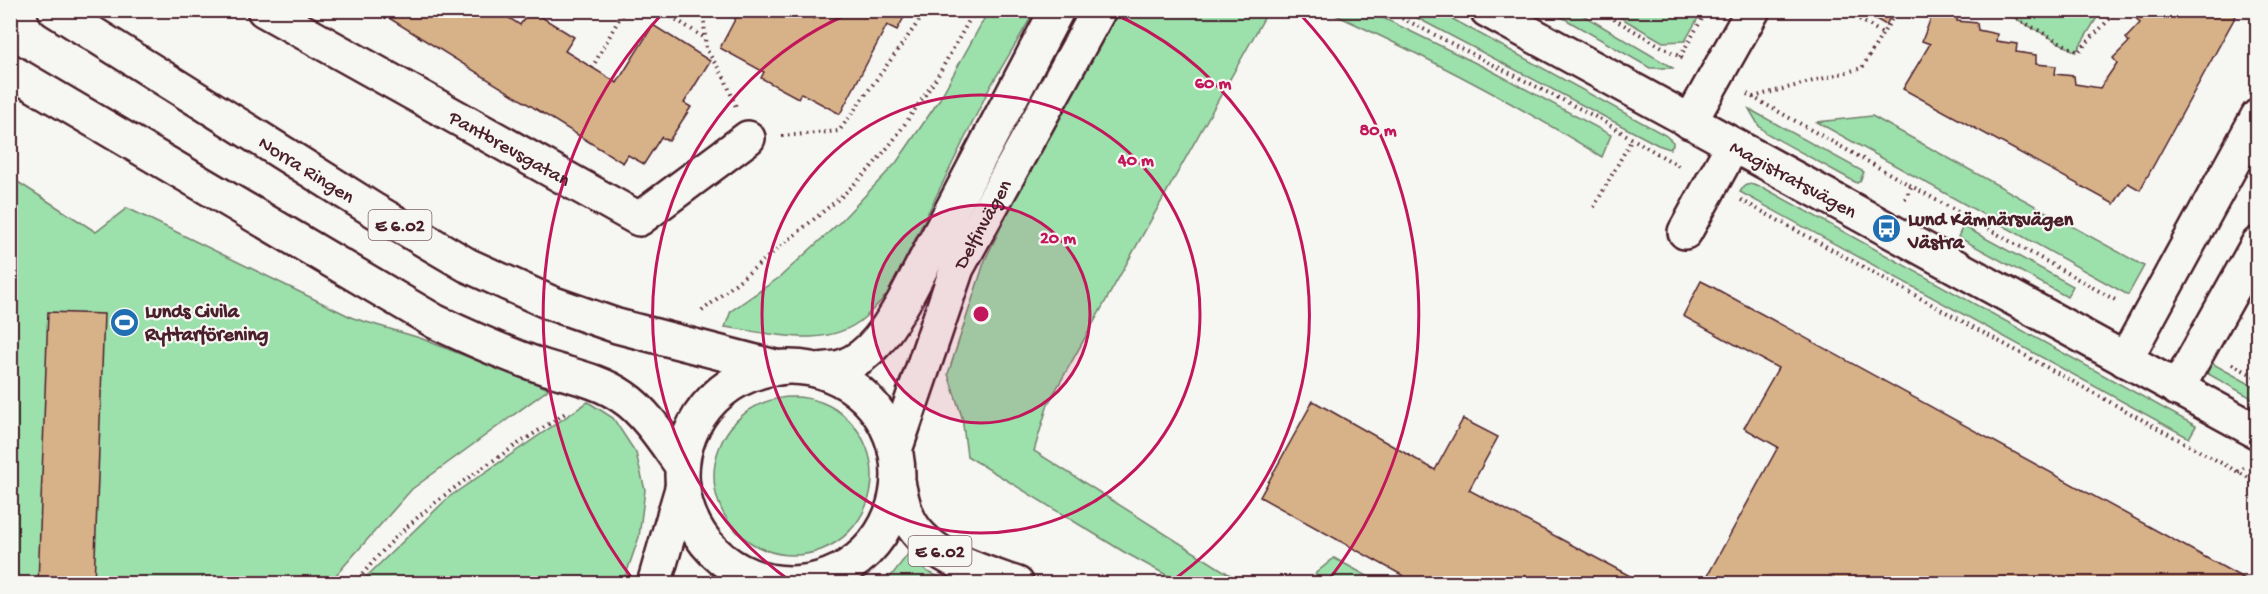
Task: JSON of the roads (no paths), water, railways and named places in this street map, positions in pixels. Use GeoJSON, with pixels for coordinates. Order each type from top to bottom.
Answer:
{"type":"FeatureCollection","features":[{"type":"Feature","properties":{"kind":"street","name":"Norra Ringen"},"geometry":{"type":"LineString","coordinates":[[55,10],[372,209],[467,265],[551,303],[617,327],[779,368],[816,370],[846,383],[860,393],[877,411],[890,433],[904,509],[911,524],[928,542],[963,564],[1017,584]]}},
{"type":"Feature","properties":{"kind":"street","name":"Pantbrevsgatan"},"geometry":{"type":"LineString","coordinates":[[264,10],[639,219],[748,138]]}},
{"type":"Feature","properties":{"kind":"street","name":"Delfinvägen"},"geometry":{"type":"LineString","coordinates":[[816,370],[844,366],[862,356],[884,335],[1057,10]]}},
{"type":"Feature","properties":{"kind":"street","name":"Delfinvägen"},"geometry":{"type":"LineString","coordinates":[[897,466],[957,268],[1099,10]]}},
{"type":"Feature","properties":{"kind":"street","name":"Magistratsvägen"},"geometry":{"type":"LineString","coordinates":[[1488,10],[2258,432]]}},
{"type":"Feature","properties":{"kind":"street"},"geometry":{"type":"LineString","coordinates":[[1690,122],[1753,10]]}},
{"type":"Feature","properties":{"kind":"street"},"geometry":{"type":"LineString","coordinates":[[10,71],[436,322],[485,345],[580,377],[623,397],[646,419],[682,476],[686,502],[696,528],[713,551],[730,565],[753,577],[774,582],[812,582],[838,572],[855,562],[880,535],[895,503],[897,466]]}},
{"type":"Feature","properties":{"kind":"street"},"geometry":{"type":"LineString","coordinates":[[2125,360],[2258,117]]}},
{"type":"Feature","properties":{"kind":"street"},"geometry":{"type":"LineString","coordinates":[[1685,232],[1733,145]]}},
{"type":"Feature","properties":{"kind":"street"},"geometry":{"type":"LineString","coordinates":[[2177,389],[2258,244]]}},
{"type":"Feature","properties":{"kind":"street","name":"Norra Ringen"},"geometry":{"type":"LineString","coordinates":[[654,584],[682,476],[686,448],[693,429],[704,410],[732,384],[754,373],[779,368]]}},
{"type":"Feature","properties":{"kind":"place","name":"Lund Kämnärsvägen Västra"},"geometry":{"type":"Point","coordinates":[1887,229]}},
{"type":"Feature","properties":{"kind":"place","name":"Lunds Civila Ryttarförening"},"geometry":{"type":"Point","coordinates":[124,322]}}]}
